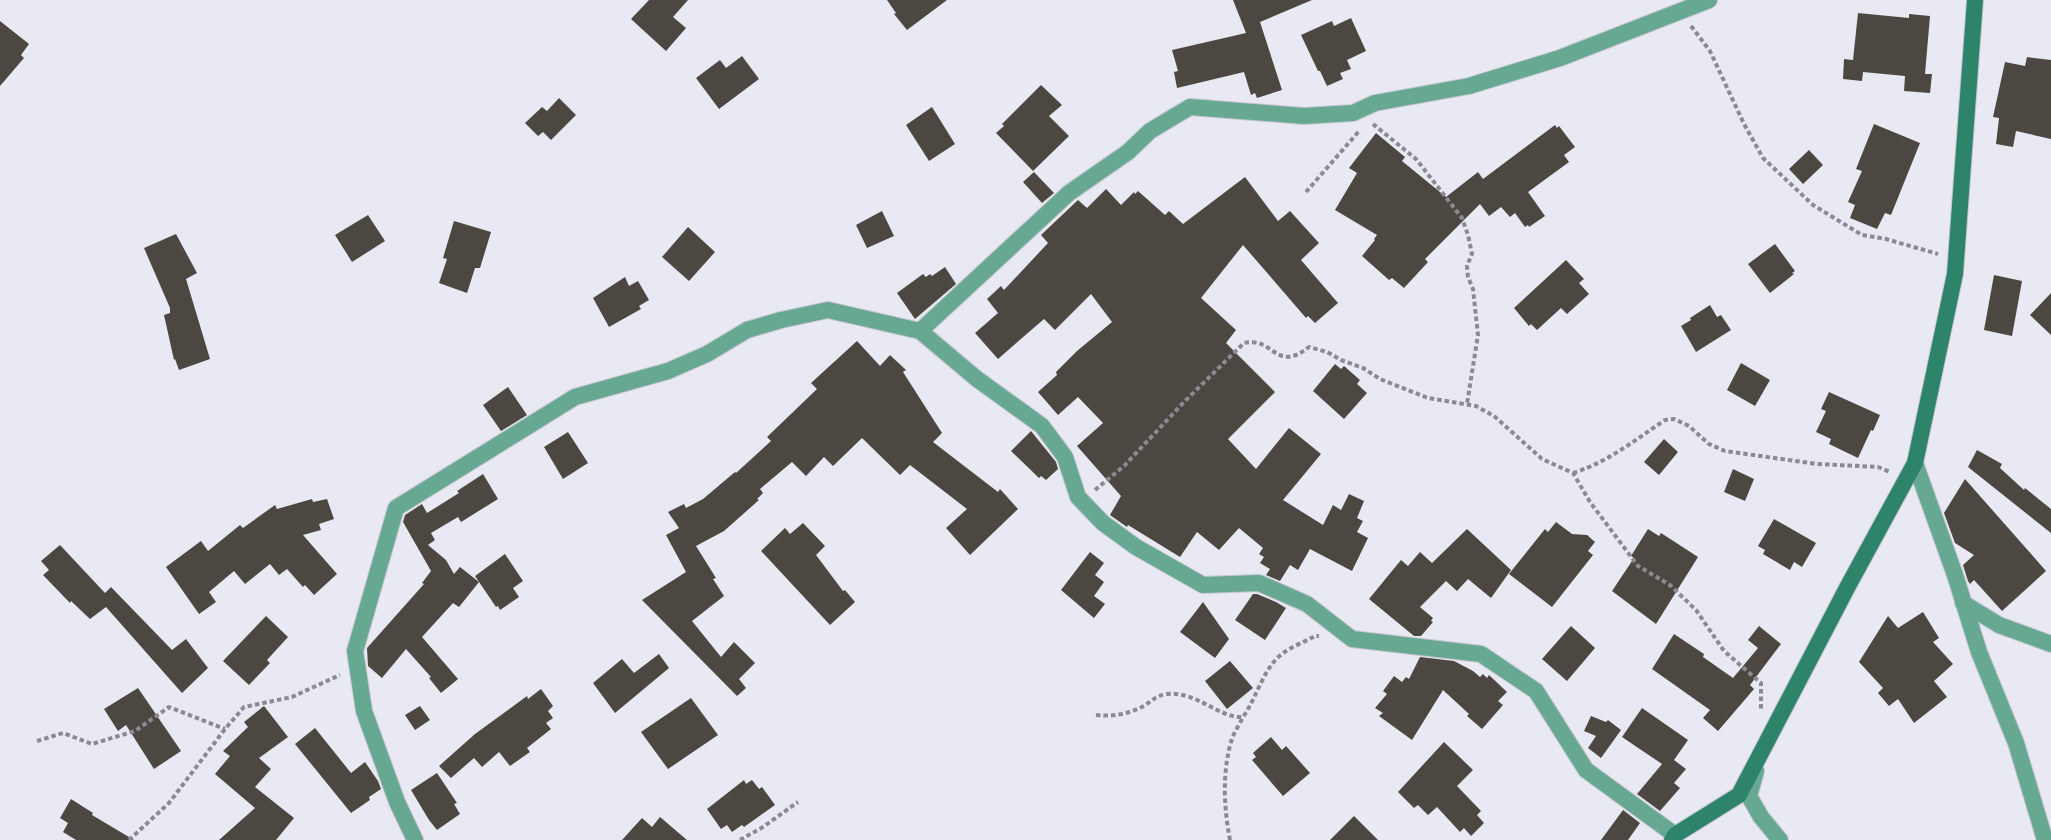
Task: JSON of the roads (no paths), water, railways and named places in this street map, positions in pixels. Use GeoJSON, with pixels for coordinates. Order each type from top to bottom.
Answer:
{"type":"FeatureCollection","features":[{"type":"Feature","properties":{"kind":"main road"},"geometry":{"type":"LineString","coordinates":[[1673,838],[1739,795],[1915,463],[1955,274],[1975,0]]}},
{"type":"Feature","properties":{"kind":"street"},"geometry":{"type":"LineString","coordinates":[[920,331],[1069,193],[1128,152],[1150,131],[1190,107],[1304,116],[1353,113],[1375,103],[1469,86],[1560,58],[1708,0]]}},
{"type":"Feature","properties":{"kind":"street"},"geometry":{"type":"LineString","coordinates":[[415,840],[397,802],[364,711],[355,651],[396,508],[575,397],[668,371],[707,354],[747,330],[828,310],[920,331],[978,379],[1042,426],[1065,458],[1078,497],[1103,523],[1128,541],[1203,585],[1259,583],[1307,604],[1352,639],[1481,654],[1536,691],[1586,770],[1673,838]]}},
{"type":"Feature","properties":{"kind":"street"},"geometry":{"type":"LineString","coordinates":[[1915,463],[1979,652],[2016,742],[2045,840]]}},
{"type":"Feature","properties":{"kind":"street"},"geometry":{"type":"LineString","coordinates":[[1963,603],[1999,625],[2051,644]]}},
{"type":"Feature","properties":{"kind":"street"},"geometry":{"type":"LineString","coordinates":[[1761,755],[1749,796],[1761,817],[1780,840]]}}]}
